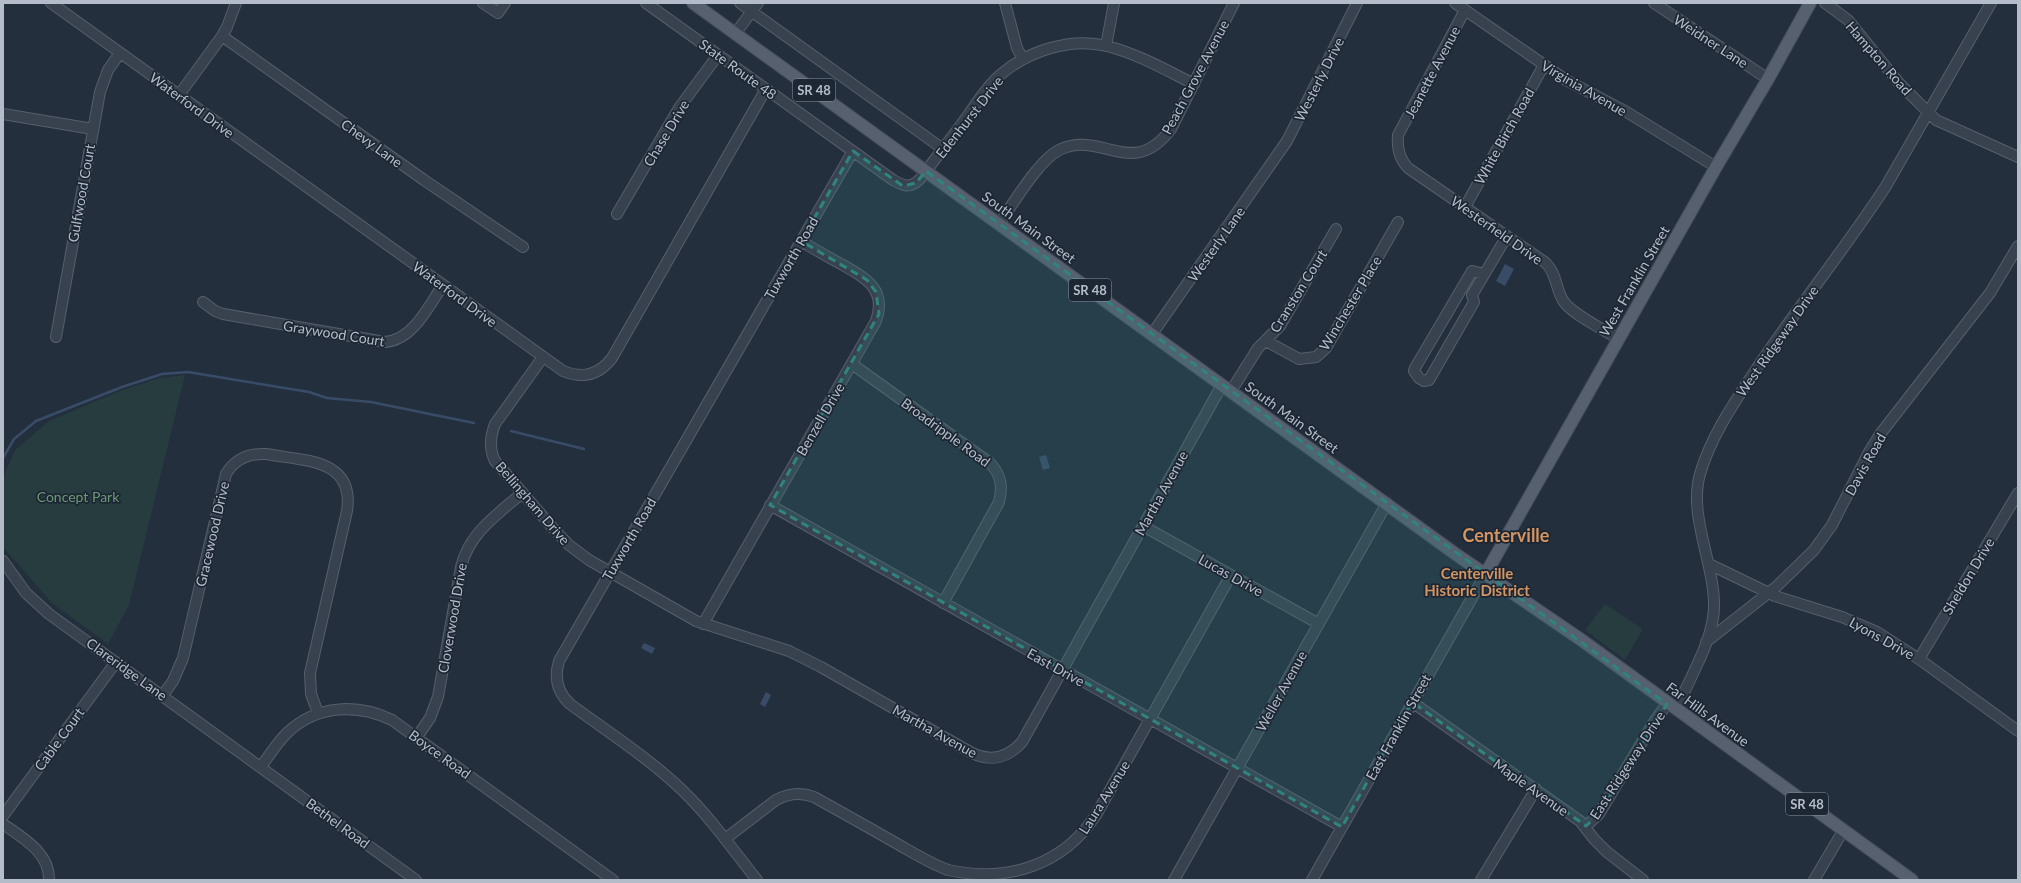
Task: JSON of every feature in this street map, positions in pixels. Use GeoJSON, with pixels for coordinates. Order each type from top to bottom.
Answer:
{"type":"FeatureCollection","features":[{"type":"Feature","properties":{"kind":"main road","name":"South Main Street"},"geometry":{"type":"LineString","coordinates":[[692,3],[1485,574]]}},
{"type":"Feature","properties":{"kind":"main road","name":"West Franklin Street"},"geometry":{"type":"LineString","coordinates":[[1485,574],[1810,3]]}},
{"type":"Feature","properties":{"kind":"main road","name":"Far Hills Avenue"},"geometry":{"type":"LineString","coordinates":[[1485,574],[1583,641],[1667,704],[1912,880]]}},
{"type":"Feature","properties":{"kind":"street","name":"Waterford Drive"},"geometry":{"type":"LineString","coordinates":[[51,3],[543,357],[563,371],[579,376],[594,374],[607,364],[766,89]]}},
{"type":"Feature","properties":{"kind":"street"},"geometry":{"type":"LineString","coordinates":[[179,95],[222,36],[236,3]]}},
{"type":"Feature","properties":{"kind":"street"},"geometry":{"type":"LineString","coordinates":[[483,3],[498,13],[505,3]]}},
{"type":"Feature","properties":{"kind":"street","name":"State Route 48"},"geometry":{"type":"LineString","coordinates":[[646,3],[903,186],[911,186],[916,183],[926,171]]}},
{"type":"Feature","properties":{"kind":"street"},"geometry":{"type":"LineString","coordinates":[[740,3],[755,7],[943,149]]}},
{"type":"Feature","properties":{"kind":"street"},"geometry":{"type":"LineString","coordinates":[[1005,3],[1017,48],[1023,59]]}},
{"type":"Feature","properties":{"kind":"street"},"geometry":{"type":"LineString","coordinates":[[1106,46],[1114,3]]}},
{"type":"Feature","properties":{"kind":"street","name":"Peach Grove Avenue"},"geometry":{"type":"LineString","coordinates":[[999,224],[1042,164],[1058,151],[1083,144],[1114,152],[1134,153],[1143,151],[1158,143],[1171,128],[1234,3]]}},
{"type":"Feature","properties":{"kind":"street","name":"Westerly Drive"},"geometry":{"type":"LineString","coordinates":[[1279,154],[1357,3]]}},
{"type":"Feature","properties":{"kind":"street","name":"Virginia Avenue"},"geometry":{"type":"LineString","coordinates":[[1455,3],[1566,80],[1625,111],[1716,167]]}},
{"type":"Feature","properties":{"kind":"street","name":"Weidner Lane"},"geometry":{"type":"LineString","coordinates":[[1654,3],[1768,79]]}},
{"type":"Feature","properties":{"kind":"street","name":"Hampton Road"},"geometry":{"type":"LineString","coordinates":[[1825,3],[1848,20],[1899,83],[1930,111],[1936,120],[2018,157]]}},
{"type":"Feature","properties":{"kind":"street","name":"West Ridgeway Drive"},"geometry":{"type":"LineString","coordinates":[[1667,704],[1680,699],[1683,695],[1706,642],[1714,607],[1709,564],[1698,512],[1698,485],[1706,454],[1718,430],[1789,320],[1873,206],[1930,111],[1991,3]]}},
{"type":"Feature","properties":{"kind":"street"},"geometry":{"type":"LineString","coordinates":[[735,34],[755,7]]}},
{"type":"Feature","properties":{"kind":"street","name":"Jeanette Avenue"},"geometry":{"type":"LineString","coordinates":[[1398,135],[1465,10]]}},
{"type":"Feature","properties":{"kind":"street","name":"Chevy Lane"},"geometry":{"type":"LineString","coordinates":[[222,36],[424,180],[523,247]]}},
{"type":"Feature","properties":{"kind":"street","name":"Edenhurst Drive"},"geometry":{"type":"LineString","coordinates":[[926,171],[988,87],[999,76],[1023,59],[1049,48],[1084,44],[1106,46],[1132,54],[1194,84]]}},
{"type":"Feature","properties":{"kind":"street","name":"Gulfwood Court"},"geometry":{"type":"LineString","coordinates":[[56,337],[93,129],[104,80],[120,53]]}},
{"type":"Feature","properties":{"kind":"street","name":"Chase Drive"},"geometry":{"type":"LineString","coordinates":[[617,214],[680,108],[718,55]]}},
{"type":"Feature","properties":{"kind":"street","name":"White Birch Road"},"geometry":{"type":"LineString","coordinates":[[1465,207],[1544,65]]}},
{"type":"Feature","properties":{"kind":"street"},"geometry":{"type":"LineString","coordinates":[[3,114],[93,129]]}},
{"type":"Feature","properties":{"kind":"street","name":"Westerfield Drive"},"geometry":{"type":"LineString","coordinates":[[1398,135],[1398,150],[1403,163],[1546,263],[1552,269],[1559,293],[1567,306],[1618,339]]}},
{"type":"Feature","properties":{"kind":"street","name":"Tuxworth Road"},"geometry":{"type":"LineString","coordinates":[[757,880],[697,805],[669,778],[570,704],[560,692],[556,677],[559,662],[852,151]]}},
{"type":"Feature","properties":{"kind":"street","name":"Westerly Lane"},"geometry":{"type":"LineString","coordinates":[[1152,334],[1279,154]]}},
{"type":"Feature","properties":{"kind":"street","name":"Winchester Place"},"geometry":{"type":"LineString","coordinates":[[1266,341],[1299,359],[1316,357],[1326,348],[1398,222]]}},
{"type":"Feature","properties":{"kind":"street","name":"Cranston Court"},"geometry":{"type":"LineString","coordinates":[[1227,388],[1258,348],[1280,326],[1336,229]]}},
{"type":"Feature","properties":{"kind":"street"},"geometry":{"type":"LineString","coordinates":[[1484,274],[1472,271],[1415,368],[1414,371],[1419,378],[1424,381],[1429,380],[1474,302],[1472,295],[1507,236]]}},
{"type":"Feature","properties":{"kind":"street","name":"Benzell Drive"},"geometry":{"type":"LineString","coordinates":[[703,624],[876,321],[879,307],[876,292],[868,280],[801,241]]}},
{"type":"Feature","properties":{"kind":"street","name":"Davis Road"},"geometry":{"type":"LineString","coordinates":[[1706,642],[1790,575],[1822,540],[1840,509],[1868,452],[1990,293],[2018,246]]}},
{"type":"Feature","properties":{"kind":"street","name":"Graywood Court"},"geometry":{"type":"LineString","coordinates":[[203,302],[215,311],[223,314],[385,342],[399,340],[411,330],[443,285]]}},
{"type":"Feature","properties":{"kind":"street","name":"Bellingham Drive"},"geometry":{"type":"LineString","coordinates":[[543,357],[495,424],[490,441],[492,455],[522,493],[569,545],[589,560],[610,572]]}},
{"type":"Feature","properties":{"kind":"street","name":"Broadripple Road"},"geometry":{"type":"LineString","coordinates":[[852,364],[990,463],[1000,478],[1001,493],[999,502],[943,604]]}},
{"type":"Feature","properties":{"kind":"street","name":"Martha Avenue"},"geometry":{"type":"LineString","coordinates":[[610,572],[682,614],[703,624],[789,651],[821,667],[972,753],[986,758],[1003,756],[1011,752],[1022,742],[1143,526],[1227,388]]}},
{"type":"Feature","properties":{"kind":"street","name":"Gracewood Drive"},"geometry":{"type":"LineString","coordinates":[[164,695],[173,681],[183,658],[226,474],[241,458],[257,454],[266,454],[329,467],[340,475],[348,489],[348,511],[310,673],[311,694],[318,713]]}},
{"type":"Feature","properties":{"kind":"street","name":"Cloverwood Drive"},"geometry":{"type":"LineString","coordinates":[[417,737],[430,718],[438,697],[461,567],[467,548],[480,530],[522,493]]}},
{"type":"Feature","properties":{"kind":"street","name":"Sheldon Drive"},"geometry":{"type":"LineString","coordinates":[[1919,659],[2018,493]]}},
{"type":"Feature","properties":{"kind":"street","name":"Weller Avenue"},"geometry":{"type":"LineString","coordinates":[[1174,880],[1387,503]]}},
{"type":"Feature","properties":{"kind":"street","name":"East Drive"},"geometry":{"type":"LineString","coordinates":[[770,505],[943,604],[1342,827]]}},
{"type":"Feature","properties":{"kind":"street","name":"Lucas Drive"},"geometry":{"type":"LineString","coordinates":[[1143,526],[1319,624]]}},
{"type":"Feature","properties":{"kind":"street","name":"Clareridge Lane"},"geometry":{"type":"LineString","coordinates":[[3,561],[26,593],[36,603],[261,767]]}},
{"type":"Feature","properties":{"kind":"street","name":"Lyons Drive"},"geometry":{"type":"LineString","coordinates":[[1709,564],[1768,593],[1859,624],[1876,632],[1919,659],[2018,731]]}},
{"type":"Feature","properties":{"kind":"street","name":"East Franklin Street"},"geometry":{"type":"LineString","coordinates":[[1312,880],[1485,574]]}},
{"type":"Feature","properties":{"kind":"street","name":"Laura Avenue"},"geometry":{"type":"LineString","coordinates":[[725,840],[782,797],[798,793],[806,794],[934,865],[949,871],[995,878],[1021,873],[1039,866],[1057,856],[1080,836],[1096,815],[1231,575]]}},
{"type":"Feature","properties":{"kind":"street","name":"Cable Court"},"geometry":{"type":"LineString","coordinates":[[3,816],[116,662]]}},
{"type":"Feature","properties":{"kind":"street","name":"Maple Avenue"},"geometry":{"type":"LineString","coordinates":[[1412,702],[1586,826],[1594,839],[1607,852],[1643,880]]}},
{"type":"Feature","properties":{"kind":"street","name":"East Ridgeway Drive"},"geometry":{"type":"LineString","coordinates":[[1586,826],[1599,814],[1650,727],[1667,704]]}},
{"type":"Feature","properties":{"kind":"street","name":"Boyce Road"},"geometry":{"type":"LineString","coordinates":[[261,767],[286,734],[303,720],[318,713],[345,708],[368,710],[392,720],[417,737],[613,880]]}},
{"type":"Feature","properties":{"kind":"street","name":"Bethel Road"},"geometry":{"type":"LineString","coordinates":[[261,767],[416,880]]}},
{"type":"Feature","properties":{"kind":"street"},"geometry":{"type":"LineString","coordinates":[[1481,880],[1536,789]]}},
{"type":"Feature","properties":{"kind":"street"},"geometry":{"type":"LineString","coordinates":[[3,824],[37,850],[47,865],[49,880]]}},
{"type":"Feature","properties":{"kind":"street"},"geometry":{"type":"LineString","coordinates":[[1814,880],[1843,831]]}},
{"type":"Feature","properties":{"kind":"highlighted area"},"geometry":{"type":"Polygon","coordinates":[[[853,151],[903,186],[916,183],[926,171],[1667,704],[1599,814],[1586,826],[1412,702],[1342,827],[770,505],[879,314],[876,292],[867,280],[801,241],[853,151]]]}},
{"type":"Feature","properties":{"kind":"green space","name":"Concept Park"},"geometry":{"type":"Polygon","coordinates":[[[185,375],[129,605],[108,644],[52,603],[3,547],[3,478],[15,450],[49,421],[120,391],[160,378],[185,375]]]}},
{"type":"Feature","properties":{"kind":"green space"},"geometry":{"type":"Polygon","coordinates":[[[1605,604],[1643,629],[1625,660],[1585,630],[1605,604]]]}},
{"type":"Feature","properties":{"kind":"water"},"geometry":{"type":"Polygon","coordinates":[[[1505,264],[1514,269],[1505,286],[1496,281],[1505,264]]]}},
{"type":"Feature","properties":{"kind":"water"},"geometry":{"type":"Polygon","coordinates":[[[1046,455],[1050,468],[1043,470],[1039,457],[1046,455]]]}},
{"type":"Feature","properties":{"kind":"water"},"geometry":{"type":"Polygon","coordinates":[[[644,643],[655,648],[652,654],[641,648],[644,643]]]}},
{"type":"Feature","properties":{"kind":"water"},"geometry":{"type":"Polygon","coordinates":[[[766,692],[771,695],[765,707],[760,704],[766,692]]]}},
{"type":"Feature","properties":{"kind":"waterway"},"geometry":{"type":"LineString","coordinates":[[3,458],[14,439],[36,421],[122,387],[162,374],[188,372],[309,392],[327,398],[371,402],[474,423]]}},
{"type":"Feature","properties":{"kind":"waterway"},"geometry":{"type":"LineString","coordinates":[[511,431],[584,449]]}},
{"type":"Feature","properties":{"kind":"district","name":"Centerville"},"geometry":{"type":"Point","coordinates":[1506,535]}},
{"type":"Feature","properties":{"kind":"district","name":"Centerville Historic District"},"geometry":{"type":"Point","coordinates":[1477,582]}}]}
